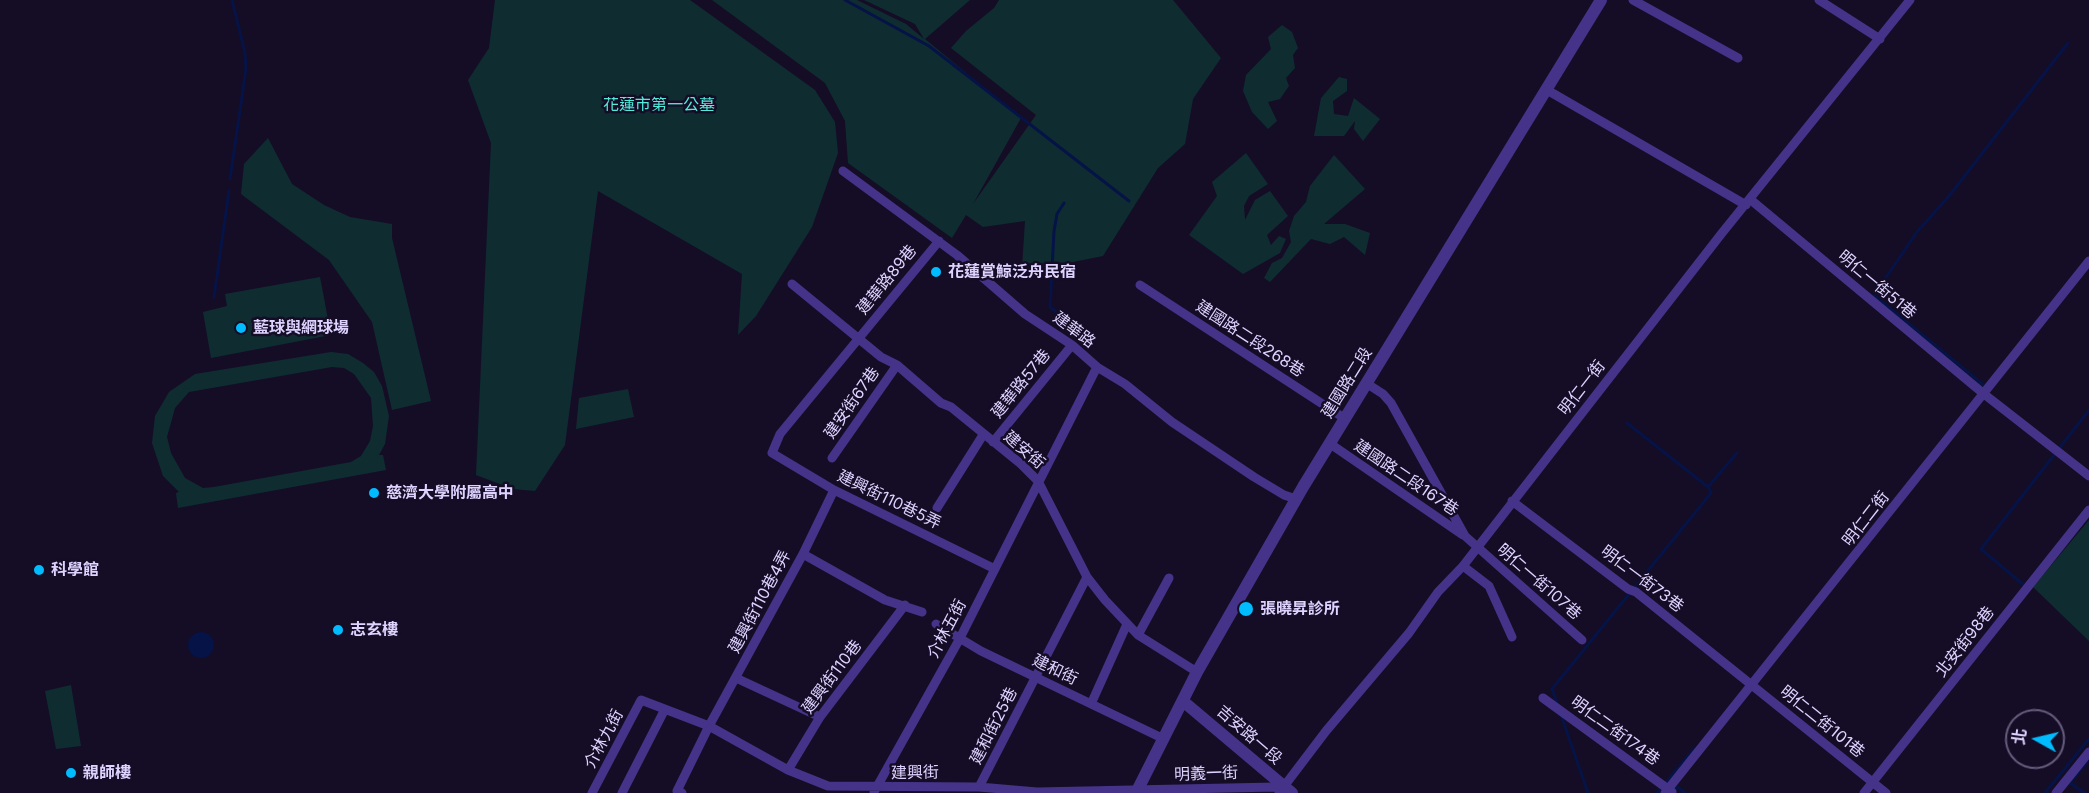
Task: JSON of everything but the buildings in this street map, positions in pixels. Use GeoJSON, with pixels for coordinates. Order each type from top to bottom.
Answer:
{"type":"FeatureCollection","features":[{"type":"Feature","properties":{"kind":"street","name":"建國路二段"},"geometry":{"type":"LineString","coordinates":[[1136,792],[1197,672],[1296,498],[1601,0]]}},
{"type":"Feature","properties":{"kind":"street"},"geometry":{"type":"LineString","coordinates":[[1633,0],[1738,58]]}},
{"type":"Feature","properties":{"kind":"street"},"geometry":{"type":"LineString","coordinates":[[1819,0],[1880,39]]}},
{"type":"Feature","properties":{"kind":"street","name":"明仁一街"},"geometry":{"type":"LineString","coordinates":[[1282,790],[1391,655],[1438,592],[1463,566],[1476,546],[1910,0]]}},
{"type":"Feature","properties":{"kind":"street","name":"明仁一街51巷"},"geometry":{"type":"LineString","coordinates":[[1547,90],[1748,202],[1984,394],[2089,476]]}},
{"type":"Feature","properties":{"kind":"street","name":"建華路"},"geometry":{"type":"LineString","coordinates":[[843,171],[939,241],[1025,314],[1072,345],[1097,367],[1254,477],[1284,495],[1296,498]]}},
{"type":"Feature","properties":{"kind":"street","name":"建華路89巷"},"geometry":{"type":"LineString","coordinates":[[859,338],[939,241]]}},
{"type":"Feature","properties":{"kind":"street","name":"明仁二街"},"geometry":{"type":"LineString","coordinates":[[1669,792],[2089,261]]}},
{"type":"Feature","properties":{"kind":"street","name":"建安街"},"geometry":{"type":"LineString","coordinates":[[792,284],[881,357],[897,365],[1038,481],[1087,578],[1138,636],[1197,672]]}},
{"type":"Feature","properties":{"kind":"street","name":"建國路二段268巷"},"geometry":{"type":"LineString","coordinates":[[1140,285],[1344,418]]}},
{"type":"Feature","properties":{"kind":"street","name":"建興街110巷5弄"},"geometry":{"type":"LineString","coordinates":[[859,338],[780,434],[772,453],[834,490],[995,569]]}},
{"type":"Feature","properties":{"kind":"street","name":"建華路57巷"},"geometry":{"type":"LineString","coordinates":[[993,442],[1072,345]]}},
{"type":"Feature","properties":{"kind":"street","name":"建安街67巷"},"geometry":{"type":"LineString","coordinates":[[832,458],[897,365]]}},
{"type":"Feature","properties":{"kind":"street","name":"介林五街"},"geometry":{"type":"LineString","coordinates":[[874,791],[960,637],[1097,367]]}},
{"type":"Feature","properties":{"kind":"street"},"geometry":{"type":"LineString","coordinates":[[1366,383],[1383,394],[1390,403],[1465,536]]}},
{"type":"Feature","properties":{"kind":"street"},"geometry":{"type":"LineString","coordinates":[[937,508],[983,435]]}},
{"type":"Feature","properties":{"kind":"street","name":"建國路二段167巷"},"geometry":{"type":"LineString","coordinates":[[1329,443],[1465,536]]}},
{"type":"Feature","properties":{"kind":"street","name":"建興街110巷4弄"},"geometry":{"type":"LineString","coordinates":[[682,793],[677,791],[709,726],[803,554],[834,490]]}},
{"type":"Feature","properties":{"kind":"street","name":"明仁一街73巷"},"geometry":{"type":"LineString","coordinates":[[1512,501],[1628,589],[1636,592],[1752,685]]}},
{"type":"Feature","properties":{"kind":"street","name":"北安街98巷"},"geometry":{"type":"LineString","coordinates":[[1864,793],[2089,510]]}},
{"type":"Feature","properties":{"kind":"street","name":"明仁一街107巷"},"geometry":{"type":"LineString","coordinates":[[1465,536],[1582,640]]}},
{"type":"Feature","properties":{"kind":"street"},"geometry":{"type":"LineString","coordinates":[[803,554],[885,600],[921,612]]}},
{"type":"Feature","properties":{"kind":"street"},"geometry":{"type":"LineString","coordinates":[[1463,566],[1488,586],[1512,637]]}},
{"type":"Feature","properties":{"kind":"street","name":"建和街25巷"},"geometry":{"type":"LineString","coordinates":[[979,787],[1087,578]]}},
{"type":"Feature","properties":{"kind":"street"},"geometry":{"type":"LineString","coordinates":[[1138,636],[1169,578]]}},
{"type":"Feature","properties":{"kind":"street","name":"建興街110巷"},"geometry":{"type":"LineString","coordinates":[[788,770],[820,717],[905,605]]}},
{"type":"Feature","properties":{"kind":"street","name":"建和街"},"geometry":{"type":"LineString","coordinates":[[936,624],[981,651],[1164,739]]}},
{"type":"Feature","properties":{"kind":"street"},"geometry":{"type":"LineString","coordinates":[[1091,704],[1127,624]]}},
{"type":"Feature","properties":{"kind":"street"},"geometry":{"type":"LineString","coordinates":[[736,678],[820,717]]}},
{"type":"Feature","properties":{"kind":"street","name":"明仁二街101巷"},"geometry":{"type":"LineString","coordinates":[[1752,685],[1886,793]]}},
{"type":"Feature","properties":{"kind":"street","name":"明仁二街174巷"},"geometry":{"type":"LineString","coordinates":[[1543,698],[1669,792]]}},
{"type":"Feature","properties":{"kind":"street","name":"介林九街"},"geometry":{"type":"LineString","coordinates":[[592,793],[641,700],[664,711],[709,726]]}},
{"type":"Feature","properties":{"kind":"street","name":"吉安路一段"},"geometry":{"type":"LineString","coordinates":[[1182,705],[1282,790]]}},
{"type":"Feature","properties":{"kind":"street"},"geometry":{"type":"LineString","coordinates":[[622,793],[664,711]]}},
{"type":"Feature","properties":{"kind":"street","name":"建興街"},"geometry":{"type":"LineString","coordinates":[[709,726],[788,770],[828,786],[874,791],[979,787],[1037,792],[1136,792]]}},
{"type":"Feature","properties":{"kind":"street"},"geometry":{"type":"LineString","coordinates":[[2056,793],[2089,752]]}},
{"type":"Feature","properties":{"kind":"street","name":"明義一街"},"geometry":{"type":"LineString","coordinates":[[1136,792],[1282,790]]}},
{"type":"Feature","properties":{"kind":"green space","name":"花蓮市第一公墓"},"geometry":{"type":"Polygon","coordinates":[[[495,0],[690,0],[815,90],[835,122],[838,153],[812,227],[756,316],[738,335],[742,274],[598,191],[565,445],[535,491],[513,489],[476,475],[491,143],[468,80],[489,48],[495,0]]]}},
{"type":"Feature","properties":{"kind":"green space"},"geometry":{"type":"Polygon","coordinates":[[[712,0],[857,0],[906,24],[924,39],[915,24],[864,0],[970,0],[925,39],[1021,118],[973,204],[1036,115],[951,48],[966,31],[994,8],[999,0],[1173,0],[1221,58],[1193,99],[1185,144],[1158,168],[1103,256],[1038,269],[1022,268],[1025,221],[983,227],[966,215],[952,238],[848,163],[845,121],[825,83],[712,0]]]}},
{"type":"Feature","properties":{"kind":"green space"},"geometry":{"type":"Polygon","coordinates":[[[1282,25],[1292,32],[1298,48],[1293,55],[1295,68],[1286,78],[1289,86],[1280,99],[1268,102],[1277,121],[1268,129],[1252,112],[1243,91],[1246,75],[1271,49],[1268,37],[1282,25]]]}},
{"type":"Feature","properties":{"kind":"green space"},"geometry":{"type":"Polygon","coordinates":[[[1339,77],[1347,79],[1347,91],[1333,101],[1334,114],[1348,116],[1354,98],[1380,119],[1363,141],[1354,129],[1355,121],[1344,136],[1314,136],[1321,98],[1339,77]]]}},
{"type":"Feature","properties":{"kind":"green space"},"geometry":{"type":"Polygon","coordinates":[[[268,138],[292,184],[324,205],[350,217],[392,224],[392,238],[431,401],[392,410],[372,322],[329,260],[241,194],[244,164],[268,138]]]}},
{"type":"Feature","properties":{"kind":"green space"},"geometry":{"type":"Polygon","coordinates":[[[1246,153],[1268,184],[1249,196],[1244,206],[1245,220],[1255,200],[1270,191],[1288,216],[1267,235],[1271,245],[1279,236],[1286,239],[1280,253],[1243,274],[1189,235],[1217,196],[1212,182],[1246,153]]]}},
{"type":"Feature","properties":{"kind":"green space"},"geometry":{"type":"Polygon","coordinates":[[[1334,155],[1365,189],[1324,224],[1345,224],[1370,233],[1365,255],[1344,237],[1330,244],[1311,239],[1270,282],[1264,278],[1272,263],[1282,258],[1291,242],[1289,231],[1294,216],[1306,202],[1310,186],[1334,155]]]}},
{"type":"Feature","properties":{"kind":"green space"},"geometry":{"type":"Polygon","coordinates":[[[320,277],[331,335],[211,358],[203,312],[227,306],[225,294],[320,277]]]}},
{"type":"Feature","properties":{"kind":"green space"},"geometry":{"type":"Polygon","coordinates":[[[331,352],[348,354],[374,372],[382,386],[389,416],[385,444],[379,455],[383,455],[386,470],[178,508],[176,493],[179,492],[163,476],[152,443],[155,416],[169,392],[195,374],[331,352]],[[332,367],[189,392],[175,408],[167,437],[171,453],[185,478],[203,488],[214,487],[351,462],[361,456],[370,441],[373,426],[371,398],[354,374],[344,368],[332,367]]]}},
{"type":"Feature","properties":{"kind":"green space"},"geometry":{"type":"Polygon","coordinates":[[[628,389],[634,417],[576,429],[579,398],[628,389]]]}},
{"type":"Feature","properties":{"kind":"green space"},"geometry":{"type":"Polygon","coordinates":[[[2089,520],[2089,641],[2033,587],[2089,520]]]}},
{"type":"Feature","properties":{"kind":"green space"},"geometry":{"type":"Polygon","coordinates":[[[71,685],[81,746],[56,749],[45,691],[71,685]]]}},
{"type":"Feature","properties":{"kind":"shaded area"},"geometry":{"type":"Polygon","coordinates":[[[201,632],[210,636],[214,645],[210,654],[201,658],[192,654],[188,645],[192,636],[201,632]]]}},
{"type":"Feature","properties":{"kind":"waterway"},"geometry":{"type":"LineString","coordinates":[[230,179],[246,69],[245,53],[232,0]]}},
{"type":"Feature","properties":{"kind":"waterway"},"geometry":{"type":"LineString","coordinates":[[845,0],[929,46],[1129,201]]}},
{"type":"Feature","properties":{"kind":"waterway"},"geometry":{"type":"LineString","coordinates":[[1986,387],[1874,295],[1917,232],[1949,196],[2068,43]]}},
{"type":"Feature","properties":{"kind":"waterway"},"geometry":{"type":"LineString","coordinates":[[214,297],[229,191]]}},
{"type":"Feature","properties":{"kind":"waterway"},"geometry":{"type":"LineString","coordinates":[[1060,315],[1050,307],[1054,231],[1057,214],[1064,203]]}},
{"type":"Feature","properties":{"kind":"waterway"},"geometry":{"type":"LineString","coordinates":[[2025,586],[1981,549],[2089,410]]}},
{"type":"Feature","properties":{"kind":"waterway"},"geometry":{"type":"LineString","coordinates":[[1627,423],[1708,487]]}},
{"type":"Feature","properties":{"kind":"waterway"},"geometry":{"type":"LineString","coordinates":[[1558,706],[1552,689],[1711,493],[1708,487],[1737,453]]}},
{"type":"Feature","properties":{"kind":"waterway"},"geometry":{"type":"LineString","coordinates":[[1561,715],[1588,793]]}},
{"type":"Feature","properties":{"kind":"waterway"},"geometry":{"type":"LineString","coordinates":[[2045,793],[2089,739]]}},
{"type":"Feature","properties":{"kind":"waterway"},"geometry":{"type":"LineString","coordinates":[[1657,793],[1694,749]]}},
{"type":"Feature","properties":{"kind":"waterway"},"geometry":{"type":"LineString","coordinates":[[2085,793],[2070,783],[2089,759]]}},
{"type":"Feature","properties":{"kind":"waterway"},"geometry":{"type":"LineString","coordinates":[[1673,792],[1678,787],[1685,793]]}},
{"type":"Feature","properties":{"kind":"place","name":"花蓮賞鯨泛舟民宿"},"geometry":{"type":"Point","coordinates":[936,272]}},
{"type":"Feature","properties":{"kind":"place","name":"藍球與網球場"},"geometry":{"type":"Point","coordinates":[241,328]}},
{"type":"Feature","properties":{"kind":"place","name":"慈濟大學附屬高中"},"geometry":{"type":"Point","coordinates":[374,493]}},
{"type":"Feature","properties":{"kind":"place","name":"科學館"},"geometry":{"type":"Point","coordinates":[39,570]}},
{"type":"Feature","properties":{"kind":"place","name":"張曉昇診所"},"geometry":{"type":"Point","coordinates":[1246,609]}},
{"type":"Feature","properties":{"kind":"place","name":"志玄樓"},"geometry":{"type":"Point","coordinates":[338,630]}},
{"type":"Feature","properties":{"kind":"place","name":"親師樓"},"geometry":{"type":"Point","coordinates":[71,773]}}]}
